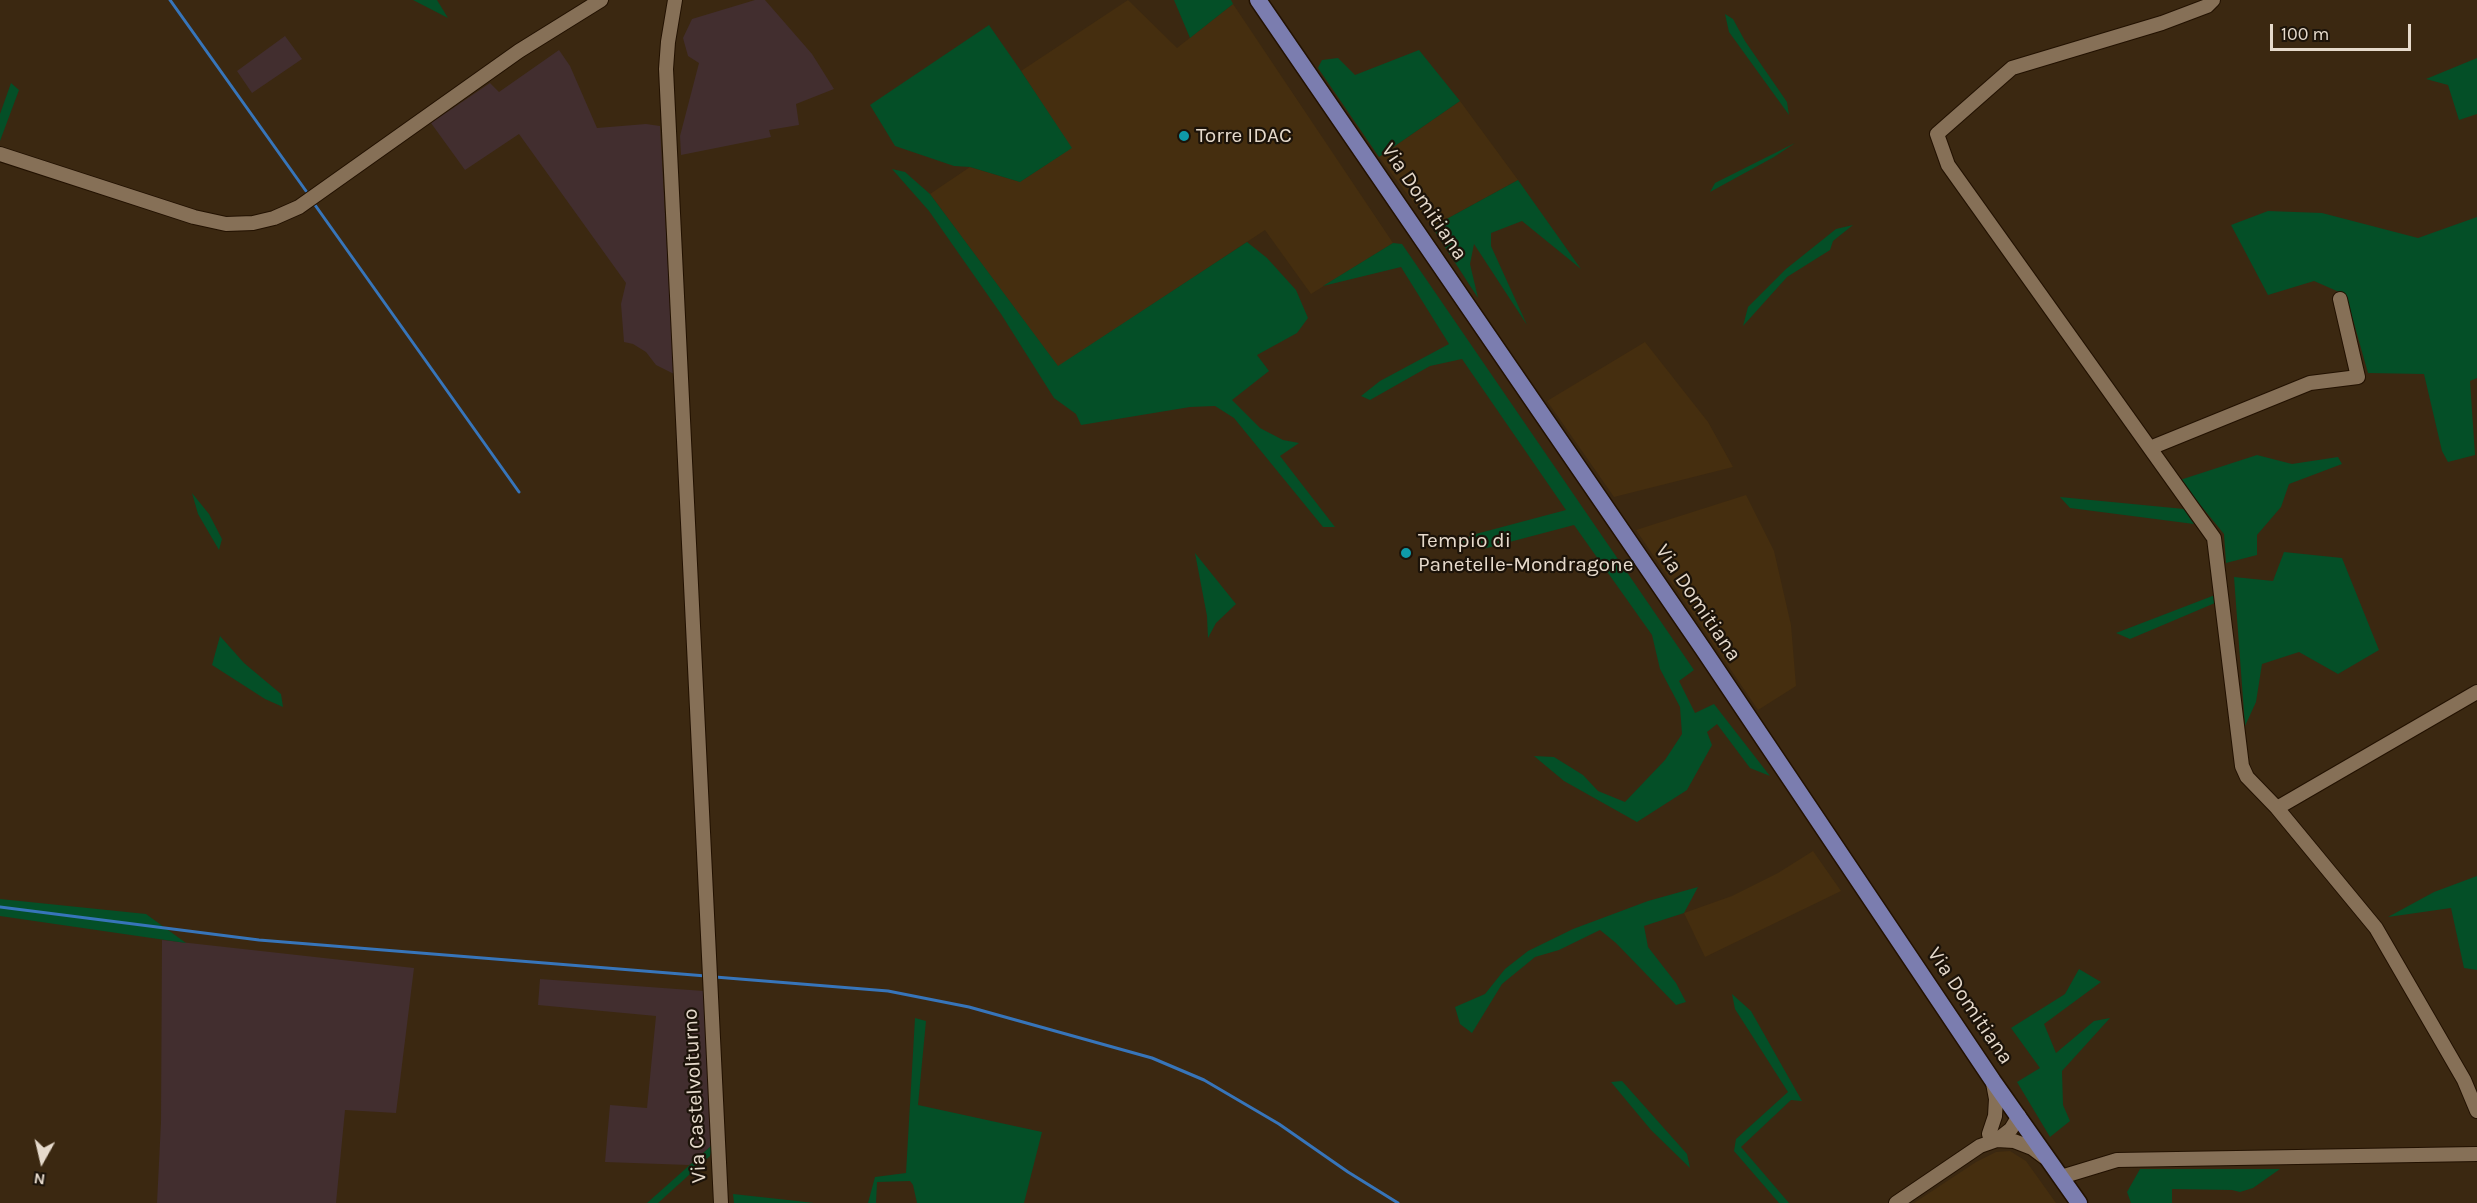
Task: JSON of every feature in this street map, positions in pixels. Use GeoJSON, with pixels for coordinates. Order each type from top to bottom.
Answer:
{"type":"FeatureCollection","features":[{"type":"Feature","properties":{"kind":"main road","name":"Via Domitiana"},"geometry":{"type":"LineString","coordinates":[[1258,0],[1709,658],[1993,1081],[2079,1203]]}},
{"type":"Feature","properties":{"kind":"street"},"geometry":{"type":"LineString","coordinates":[[0,154],[195,217],[226,224],[253,223],[274,218],[299,207],[519,51],[601,0]]}},
{"type":"Feature","properties":{"kind":"street","name":"Via Castelvolturno"},"geometry":{"type":"LineString","coordinates":[[675,0],[666,69],[722,1203]]}},
{"type":"Feature","properties":{"kind":"street"},"geometry":{"type":"LineString","coordinates":[[2213,0],[2207,6],[2162,23],[2012,68],[1937,134],[1948,165],[2214,538],[2242,766],[2258,789],[2277,808],[2376,928],[2464,1080],[2477,1111]]}},
{"type":"Feature","properties":{"kind":"street"},"geometry":{"type":"LineString","coordinates":[[2150,448],[2310,383],[2358,377],[2340,299]]}},
{"type":"Feature","properties":{"kind":"street"},"geometry":{"type":"LineString","coordinates":[[2277,808],[2477,692]]}},
{"type":"Feature","properties":{"kind":"street"},"geometry":{"type":"LineString","coordinates":[[1993,1081],[1996,1100],[1993,1137]]}},
{"type":"Feature","properties":{"kind":"street"},"geometry":{"type":"LineString","coordinates":[[1896,1203],[1993,1137],[2011,1129],[2019,1116]]}},
{"type":"Feature","properties":{"kind":"street"},"geometry":{"type":"LineString","coordinates":[[1993,1137],[2014,1141],[2032,1148],[2049,1161]]}},
{"type":"Feature","properties":{"kind":"street"},"geometry":{"type":"LineString","coordinates":[[2061,1178],[2117,1160],[2477,1154]]}},
{"type":"Feature","properties":{"kind":"shaded area"},"geometry":{"type":"Polygon","coordinates":[[[755,0],[765,0],[812,54],[834,89],[796,104],[799,125],[769,130],[771,137],[681,155],[680,136],[699,63],[688,56],[683,38],[692,19],[755,0]]]}},
{"type":"Feature","properties":{"kind":"shaded area"},"geometry":{"type":"Polygon","coordinates":[[[1128,0],[1177,48],[1233,4],[1393,243],[1311,294],[1265,230],[1058,367],[930,194],[970,167],[1020,182],[1071,148],[1021,71],[1128,0]]]}},
{"type":"Feature","properties":{"kind":"shaded area"},"geometry":{"type":"Polygon","coordinates":[[[285,36],[302,59],[252,93],[237,71],[285,36]]]}},
{"type":"Feature","properties":{"kind":"shaded area"},"geometry":{"type":"Polygon","coordinates":[[[559,50],[570,66],[597,128],[646,124],[660,126],[674,374],[656,365],[646,352],[633,344],[624,342],[621,304],[626,283],[519,134],[465,170],[431,123],[490,83],[499,92],[559,50]]]}},
{"type":"Feature","properties":{"kind":"shaded area"},"geometry":{"type":"Polygon","coordinates":[[[1460,101],[1518,180],[1432,227],[1379,157],[1460,101]]]}},
{"type":"Feature","properties":{"kind":"shaded area"},"geometry":{"type":"Polygon","coordinates":[[[1645,342],[1708,422],[1733,467],[1614,497],[1547,401],[1645,342]]]}},
{"type":"Feature","properties":{"kind":"shaded area"},"geometry":{"type":"Polygon","coordinates":[[[1746,495],[1774,551],[1791,625],[1796,686],[1758,710],[1636,530],[1746,495]]]}},
{"type":"Feature","properties":{"kind":"shaded area"},"geometry":{"type":"Polygon","coordinates":[[[1813,851],[1841,891],[1705,957],[1684,913],[1732,896],[1778,873],[1813,851]]]}},
{"type":"Feature","properties":{"kind":"shaded area"},"geometry":{"type":"Polygon","coordinates":[[[162,940],[414,968],[396,1113],[345,1110],[336,1203],[157,1203],[161,1122],[162,940]]]}},
{"type":"Feature","properties":{"kind":"shaded area"},"geometry":{"type":"Polygon","coordinates":[[[540,979],[704,991],[714,1140],[710,1147],[689,1165],[605,1162],[610,1105],[647,1108],[656,1016],[538,1005],[540,979]]]}},
{"type":"Feature","properties":{"kind":"shaded area"},"geometry":{"type":"Polygon","coordinates":[[[2010,1151],[2026,1161],[2056,1203],[1914,1203],[1976,1162],[1996,1152],[2010,1151]]]}},
{"type":"Feature","properties":{"kind":"green space"},"geometry":{"type":"Polygon","coordinates":[[[413,0],[437,0],[448,18],[413,0]]]}},
{"type":"Feature","properties":{"kind":"green space"},"geometry":{"type":"Polygon","coordinates":[[[1174,0],[1231,0],[1233,4],[1190,38],[1174,0]]]}},
{"type":"Feature","properties":{"kind":"green space"},"geometry":{"type":"Polygon","coordinates":[[[1725,14],[1733,19],[1745,41],[1787,102],[1789,115],[1729,32],[1725,14]]]}},
{"type":"Feature","properties":{"kind":"green space"},"geometry":{"type":"Polygon","coordinates":[[[989,25],[1072,148],[1020,182],[970,167],[954,166],[895,146],[870,105],[989,25]]]}},
{"type":"Feature","properties":{"kind":"green space"},"geometry":{"type":"Polygon","coordinates":[[[1419,50],[1460,101],[1379,157],[1318,68],[1322,60],[1338,58],[1355,75],[1419,50]]]}},
{"type":"Feature","properties":{"kind":"green space"},"geometry":{"type":"Polygon","coordinates":[[[2477,58],[2477,114],[2459,120],[2448,85],[2426,79],[2477,58]]]}},
{"type":"Feature","properties":{"kind":"green space"},"geometry":{"type":"Polygon","coordinates":[[[11,83],[19,90],[0,141],[0,114],[11,83]]]}},
{"type":"Feature","properties":{"kind":"green space"},"geometry":{"type":"Polygon","coordinates":[[[1795,143],[1774,157],[1710,192],[1715,183],[1795,143]]]}},
{"type":"Feature","properties":{"kind":"green space"},"geometry":{"type":"Polygon","coordinates":[[[892,169],[905,172],[930,194],[1058,366],[1247,242],[1267,258],[1296,290],[1308,318],[1297,333],[1257,355],[1269,371],[1232,400],[1260,428],[1283,440],[1299,443],[1280,456],[1335,527],[1323,527],[1234,418],[1215,406],[1190,407],[1081,425],[1076,414],[1054,398],[1001,314],[929,211],[892,169]]]}},
{"type":"Feature","properties":{"kind":"green space"},"geometry":{"type":"Polygon","coordinates":[[[1518,180],[1581,269],[1522,221],[1491,233],[1491,246],[1527,325],[1474,244],[1470,264],[1478,298],[1432,227],[1518,180]]]}},
{"type":"Feature","properties":{"kind":"green space"},"geometry":{"type":"Polygon","coordinates":[[[2268,211],[2322,213],[2418,238],[2477,217],[2477,378],[2470,381],[2475,455],[2448,462],[2442,451],[2424,374],[2368,373],[2346,295],[2314,281],[2268,295],[2231,225],[2268,211]]]}},
{"type":"Feature","properties":{"kind":"green space"},"geometry":{"type":"Polygon","coordinates":[[[1853,225],[1833,241],[1830,250],[1787,277],[1743,326],[1748,307],[1786,269],[1836,229],[1853,225]]]}},
{"type":"Feature","properties":{"kind":"green space"},"geometry":{"type":"Polygon","coordinates":[[[1393,243],[1402,244],[1694,670],[1679,681],[1695,713],[1714,704],[1770,776],[1750,768],[1717,724],[1707,732],[1712,745],[1687,790],[1637,822],[1564,781],[1534,756],[1554,757],[1583,775],[1598,791],[1625,802],[1665,760],[1682,734],[1680,707],[1660,669],[1652,635],[1574,525],[1483,549],[1461,542],[1472,535],[1566,510],[1462,359],[1430,366],[1370,400],[1361,396],[1380,381],[1449,344],[1401,267],[1323,286],[1393,243]]]}},
{"type":"Feature","properties":{"kind":"green space"},"geometry":{"type":"Polygon","coordinates":[[[2257,455],[2292,464],[2338,457],[2342,464],[2289,484],[2281,507],[2257,535],[2257,555],[2226,563],[2224,534],[2180,480],[2257,455]]]}},
{"type":"Feature","properties":{"kind":"green space"},"geometry":{"type":"Polygon","coordinates":[[[192,493],[209,514],[222,539],[219,550],[198,514],[192,493]]]}},
{"type":"Feature","properties":{"kind":"green space"},"geometry":{"type":"Polygon","coordinates":[[[2060,497],[2184,509],[2194,524],[2070,508],[2060,497]]]}},
{"type":"Feature","properties":{"kind":"green space"},"geometry":{"type":"Polygon","coordinates":[[[2284,552],[2342,558],[2379,650],[2338,674],[2299,652],[2262,664],[2256,702],[2245,726],[2234,577],[2273,581],[2284,552]]]}},
{"type":"Feature","properties":{"kind":"green space"},"geometry":{"type":"Polygon","coordinates":[[[1195,553],[1236,604],[1216,623],[1208,638],[1207,616],[1195,553]]]}},
{"type":"Feature","properties":{"kind":"green space"},"geometry":{"type":"Polygon","coordinates":[[[2215,595],[2215,603],[2130,639],[2116,633],[2215,595]]]}},
{"type":"Feature","properties":{"kind":"green space"},"geometry":{"type":"Polygon","coordinates":[[[220,636],[244,663],[281,694],[283,707],[265,699],[212,665],[220,636]]]}},
{"type":"Feature","properties":{"kind":"green space"},"geometry":{"type":"Polygon","coordinates":[[[2477,876],[2477,970],[2464,968],[2451,908],[2388,917],[2434,892],[2477,876]]]}},
{"type":"Feature","properties":{"kind":"green space"},"geometry":{"type":"Polygon","coordinates":[[[1698,887],[1684,913],[1644,926],[1648,947],[1676,983],[1686,1002],[1676,1005],[1616,943],[1600,930],[1559,950],[1535,957],[1502,984],[1472,1033],[1460,1024],[1455,1007],[1485,994],[1505,969],[1528,951],[1573,929],[1648,901],[1698,887]]]}},
{"type":"Feature","properties":{"kind":"green space"},"geometry":{"type":"Polygon","coordinates":[[[0,899],[146,914],[186,943],[0,916],[0,899]]]}},
{"type":"Feature","properties":{"kind":"green space"},"geometry":{"type":"Polygon","coordinates":[[[2079,969],[2101,982],[2044,1024],[2056,1053],[2094,1021],[2110,1018],[2062,1071],[2063,1105],[2070,1121],[2050,1137],[2017,1082],[2040,1068],[2011,1028],[2065,994],[2079,969]]]}},
{"type":"Feature","properties":{"kind":"green space"},"geometry":{"type":"Polygon","coordinates":[[[1732,994],[1751,1011],[1802,1101],[1791,1100],[1741,1147],[1789,1203],[1779,1203],[1734,1151],[1736,1139],[1788,1092],[1735,1009],[1732,994]]]}},
{"type":"Feature","properties":{"kind":"green space"},"geometry":{"type":"Polygon","coordinates":[[[915,1018],[926,1021],[918,1105],[1042,1132],[1024,1203],[917,1203],[910,1181],[877,1182],[876,1203],[868,1203],[875,1177],[906,1173],[915,1018]]]}},
{"type":"Feature","properties":{"kind":"green space"},"geometry":{"type":"Polygon","coordinates":[[[1622,1081],[1687,1154],[1690,1168],[1651,1130],[1611,1082],[1622,1081]]]}},
{"type":"Feature","properties":{"kind":"green space"},"geometry":{"type":"Polygon","coordinates":[[[714,1140],[710,1156],[658,1203],[647,1203],[710,1147],[714,1140]]]}},
{"type":"Feature","properties":{"kind":"green space"},"geometry":{"type":"Polygon","coordinates":[[[2140,1169],[2280,1169],[2253,1188],[2240,1192],[2172,1189],[2172,1203],[2131,1203],[2127,1192],[2140,1169]]]}},
{"type":"Feature","properties":{"kind":"green space"},"geometry":{"type":"Polygon","coordinates":[[[733,1194],[797,1201],[814,1203],[734,1203],[733,1194]]]}},
{"type":"Feature","properties":{"kind":"waterway"},"geometry":{"type":"LineString","coordinates":[[170,0],[306,191]]}},
{"type":"Feature","properties":{"kind":"waterway"},"geometry":{"type":"LineString","coordinates":[[315,205],[519,492]]}},
{"type":"Feature","properties":{"kind":"waterway"},"geometry":{"type":"LineString","coordinates":[[0,907],[259,940],[706,976]]}},
{"type":"Feature","properties":{"kind":"waterway"},"geometry":{"type":"LineString","coordinates":[[715,977],[888,991],[969,1007],[1152,1058],[1204,1080],[1279,1124],[1348,1172],[1398,1203]]}},
{"type":"Feature","properties":{"kind":"place","name":"Torre IDAC"},"geometry":{"type":"Point","coordinates":[1184,136]}},
{"type":"Feature","properties":{"kind":"place","name":"Tempio di Panetelle-Mondragone"},"geometry":{"type":"Point","coordinates":[1406,553]}}]}
